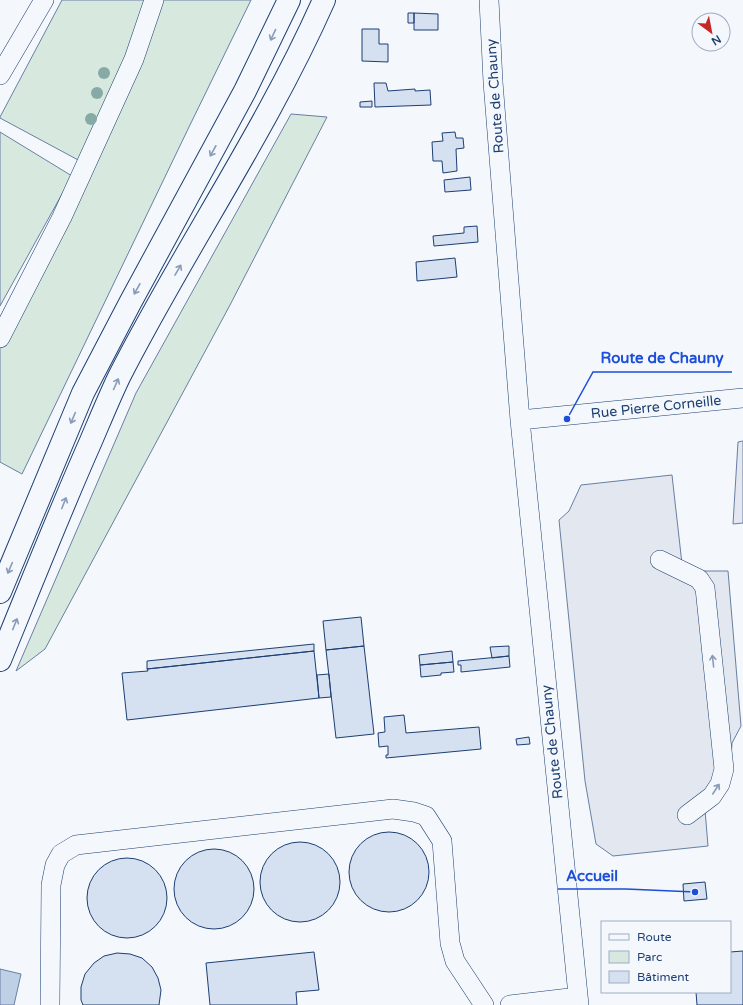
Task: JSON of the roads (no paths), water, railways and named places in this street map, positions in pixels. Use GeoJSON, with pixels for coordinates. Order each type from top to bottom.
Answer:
{"type":"FeatureCollection","features":[{"type":"Feature","properties":{"kind":"highway"},"geometry":{"type":"LineString","coordinates":[[0,592],[83,393],[242,97],[289,0]]}},
{"type":"Feature","properties":{"kind":"highway"},"geometry":{"type":"LineString","coordinates":[[0,660],[76,474],[118,378],[156,308],[274,102],[304,44],[324,0]]}},
{"type":"Feature","properties":{"kind":"street"},"geometry":{"type":"LineString","coordinates":[[0,76],[44,0]]}},
{"type":"Feature","properties":{"kind":"street"},"geometry":{"type":"LineString","coordinates":[[0,338],[62,217],[134,59],[154,0]]}},
{"type":"Feature","properties":{"kind":"street","name":"Route de Chauny"},"geometry":{"type":"LineString","coordinates":[[490,0],[493,82],[520,420],[578,1001]]}},
{"type":"Feature","properties":{"kind":"street","name":"Rue Pierre Corneille"},"geometry":{"type":"LineString","coordinates":[[520,420],[743,398]]}},
{"type":"Feature","properties":{"kind":"street"},"geometry":{"type":"LineString","coordinates":[[660,560],[699,579],[705,588],[724,769],[720,784],[712,796],[687,815]]}},
{"type":"Feature","properties":{"kind":"street"},"geometry":{"type":"LineString","coordinates":[[50,1005],[51,885],[55,865],[61,854],[76,845],[393,809],[414,812],[426,816],[442,841],[450,943],[455,961],[484,1005]]}},
{"type":"Feature","properties":{"kind":"street"},"geometry":{"type":"LineString","coordinates":[[510,1005],[578,1001]]}},
{"type":"Feature","properties":{"kind":"water"},"geometry":{"type":"Polygon","coordinates":[[[0,969],[21,974],[14,1005],[0,1005],[0,969]]]}},
{"type":"Feature","properties":{"kind":"place","name":"Route de Chauny"},"geometry":{"type":"Point","coordinates":[567,419]}},
{"type":"Feature","properties":{"kind":"place","name":"Accueil"},"geometry":{"type":"Point","coordinates":[695,892]}}]}
